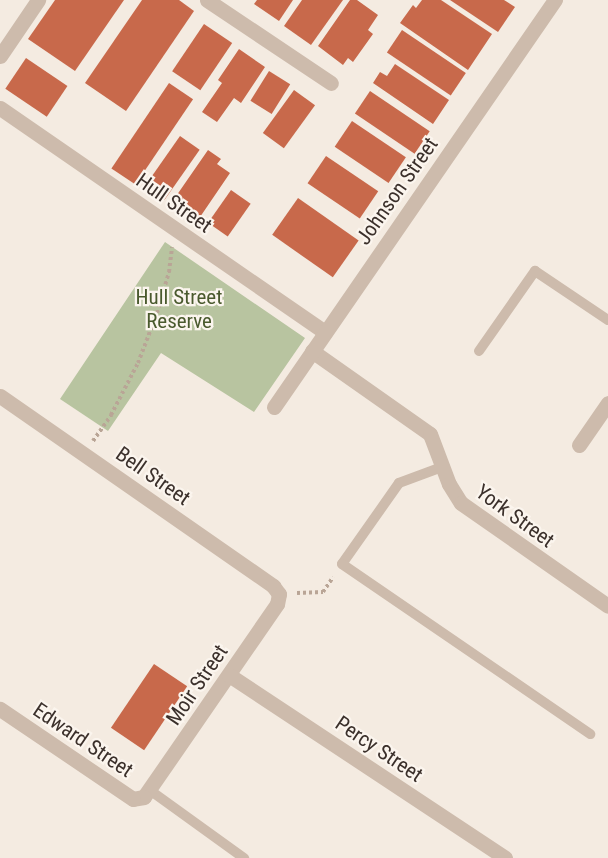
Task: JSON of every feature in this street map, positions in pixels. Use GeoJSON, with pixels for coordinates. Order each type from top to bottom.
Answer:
{"type":"FeatureCollection","features":[{"type":"Feature","properties":{"kind":"street"},"geometry":{"type":"LineString","coordinates":[[0,56],[38,0]]}},
{"type":"Feature","properties":{"kind":"street"},"geometry":{"type":"LineString","coordinates":[[207,0],[331,83]]}},
{"type":"Feature","properties":{"kind":"street","name":"Johnson Street"},"geometry":{"type":"LineString","coordinates":[[273,407],[555,0]]}},
{"type":"Feature","properties":{"kind":"street","name":"Hull Street"},"geometry":{"type":"LineString","coordinates":[[0,108],[325,332]]}},
{"type":"Feature","properties":{"kind":"street","name":"York Street"},"geometry":{"type":"LineString","coordinates":[[312,351],[430,434],[454,496],[461,503],[608,606]]}},
{"type":"Feature","properties":{"kind":"street","name":"Bell Street"},"geometry":{"type":"LineString","coordinates":[[0,396],[273,586],[279,594]]}},
{"type":"Feature","properties":{"kind":"street"},"geometry":{"type":"LineString","coordinates":[[579,445],[608,403]]}},
{"type":"Feature","properties":{"kind":"street","name":"Moir Street"},"geometry":{"type":"LineString","coordinates":[[147,794],[277,604],[279,594]]}},
{"type":"Feature","properties":{"kind":"street","name":"Percy Street"},"geometry":{"type":"LineString","coordinates":[[229,675],[505,858]]}},
{"type":"Feature","properties":{"kind":"street","name":"Edward Street"},"geometry":{"type":"LineString","coordinates":[[0,709],[133,799],[147,794]]}},
{"type":"Feature","properties":{"kind":"lane"},"geometry":{"type":"LineString","coordinates":[[479,351],[535,271],[608,320]]}},
{"type":"Feature","properties":{"kind":"lane"},"geometry":{"type":"LineString","coordinates":[[442,467],[399,483],[342,564],[590,734]]}},
{"type":"Feature","properties":{"kind":"lane"},"geometry":{"type":"LineString","coordinates":[[147,794],[244,858]]}},
{"type":"Feature","properties":{"kind":"path"},"geometry":{"type":"LineString","coordinates":[[84,454],[111,415],[138,363],[169,272],[176,230]]}},
{"type":"Feature","properties":{"kind":"path"},"geometry":{"type":"LineString","coordinates":[[279,594],[323,592],[342,564]]}},
{"type":"Feature","properties":{"kind":"green space","name":"Hull Street Reserve"},"geometry":{"type":"Polygon","coordinates":[[[165,242],[305,338],[254,412],[161,353],[108,431],[60,399],[165,242]]]}},
{"type":"Feature","properties":{"kind":"building"},"geometry":{"type":"Polygon","coordinates":[[[55,0],[124,0],[75,71],[28,39],[55,0]]]}},
{"type":"Feature","properties":{"kind":"building"},"geometry":{"type":"Polygon","coordinates":[[[142,0],[179,0],[194,11],[126,111],[85,83],[142,0]]]}},
{"type":"Feature","properties":{"kind":"building"},"geometry":{"type":"Polygon","coordinates":[[[257,0],[293,0],[279,21],[254,4],[257,0]]]}},
{"type":"Feature","properties":{"kind":"building"},"geometry":{"type":"Polygon","coordinates":[[[302,0],[343,0],[311,45],[284,26],[302,0]]]}},
{"type":"Feature","properties":{"kind":"building"},"geometry":{"type":"Polygon","coordinates":[[[350,0],[357,0],[378,15],[368,30],[373,34],[353,62],[348,58],[343,65],[318,46],[350,0]]]}},
{"type":"Feature","properties":{"kind":"building"},"geometry":{"type":"Polygon","coordinates":[[[422,0],[441,0],[492,34],[468,70],[400,23],[413,5],[416,8],[422,0]]]}},
{"type":"Feature","properties":{"kind":"building"},"geometry":{"type":"Polygon","coordinates":[[[450,0],[504,0],[515,7],[498,32],[450,0]]]}},
{"type":"Feature","properties":{"kind":"building"},"geometry":{"type":"Polygon","coordinates":[[[204,24],[232,43],[200,90],[172,71],[204,24]]]}},
{"type":"Feature","properties":{"kind":"building"},"geometry":{"type":"Polygon","coordinates":[[[402,30],[466,73],[451,95],[387,52],[402,30]]]}},
{"type":"Feature","properties":{"kind":"building"},"geometry":{"type":"Polygon","coordinates":[[[239,49],[265,67],[241,103],[234,98],[217,122],[202,112],[222,83],[218,80],[239,49]]]}},
{"type":"Feature","properties":{"kind":"building"},"geometry":{"type":"Polygon","coordinates":[[[26,58],[67,86],[47,117],[5,89],[26,58]]]}},
{"type":"Feature","properties":{"kind":"building"},"geometry":{"type":"Polygon","coordinates":[[[395,64],[449,100],[433,124],[373,83],[380,72],[387,76],[395,64]]]}},
{"type":"Feature","properties":{"kind":"building"},"geometry":{"type":"Polygon","coordinates":[[[269,71],[290,84],[272,114],[250,101],[269,71]]]}},
{"type":"Feature","properties":{"kind":"building"},"geometry":{"type":"Polygon","coordinates":[[[169,83],[193,99],[135,185],[111,168],[169,83]]]}},
{"type":"Feature","properties":{"kind":"building"},"geometry":{"type":"Polygon","coordinates":[[[294,90],[315,105],[284,148],[263,133],[294,90]]]}},
{"type":"Feature","properties":{"kind":"building"},"geometry":{"type":"Polygon","coordinates":[[[370,91],[430,131],[415,154],[355,113],[370,91]]]}},
{"type":"Feature","properties":{"kind":"building"},"geometry":{"type":"Polygon","coordinates":[[[352,121],[406,157],[389,183],[335,147],[352,121]]]}},
{"type":"Feature","properties":{"kind":"building"},"geometry":{"type":"Polygon","coordinates":[[[180,136],[200,150],[165,200],[145,186],[180,136]]]}},
{"type":"Feature","properties":{"kind":"building"},"geometry":{"type":"Polygon","coordinates":[[[208,150],[221,159],[217,164],[230,173],[198,220],[172,202],[208,150]]]}},
{"type":"Feature","properties":{"kind":"building"},"geometry":{"type":"Polygon","coordinates":[[[326,156],[378,191],[360,219],[308,183],[326,156]]]}},
{"type":"Feature","properties":{"kind":"building"},"geometry":{"type":"Polygon","coordinates":[[[231,190],[251,204],[228,237],[208,223],[231,190]]]}},
{"type":"Feature","properties":{"kind":"building"},"geometry":{"type":"Polygon","coordinates":[[[298,198],[359,240],[333,277],[272,235],[298,198]]]}},
{"type":"Feature","properties":{"kind":"building"},"geometry":{"type":"Polygon","coordinates":[[[154,664],[187,686],[144,750],[111,728],[154,664]]]}}]}
